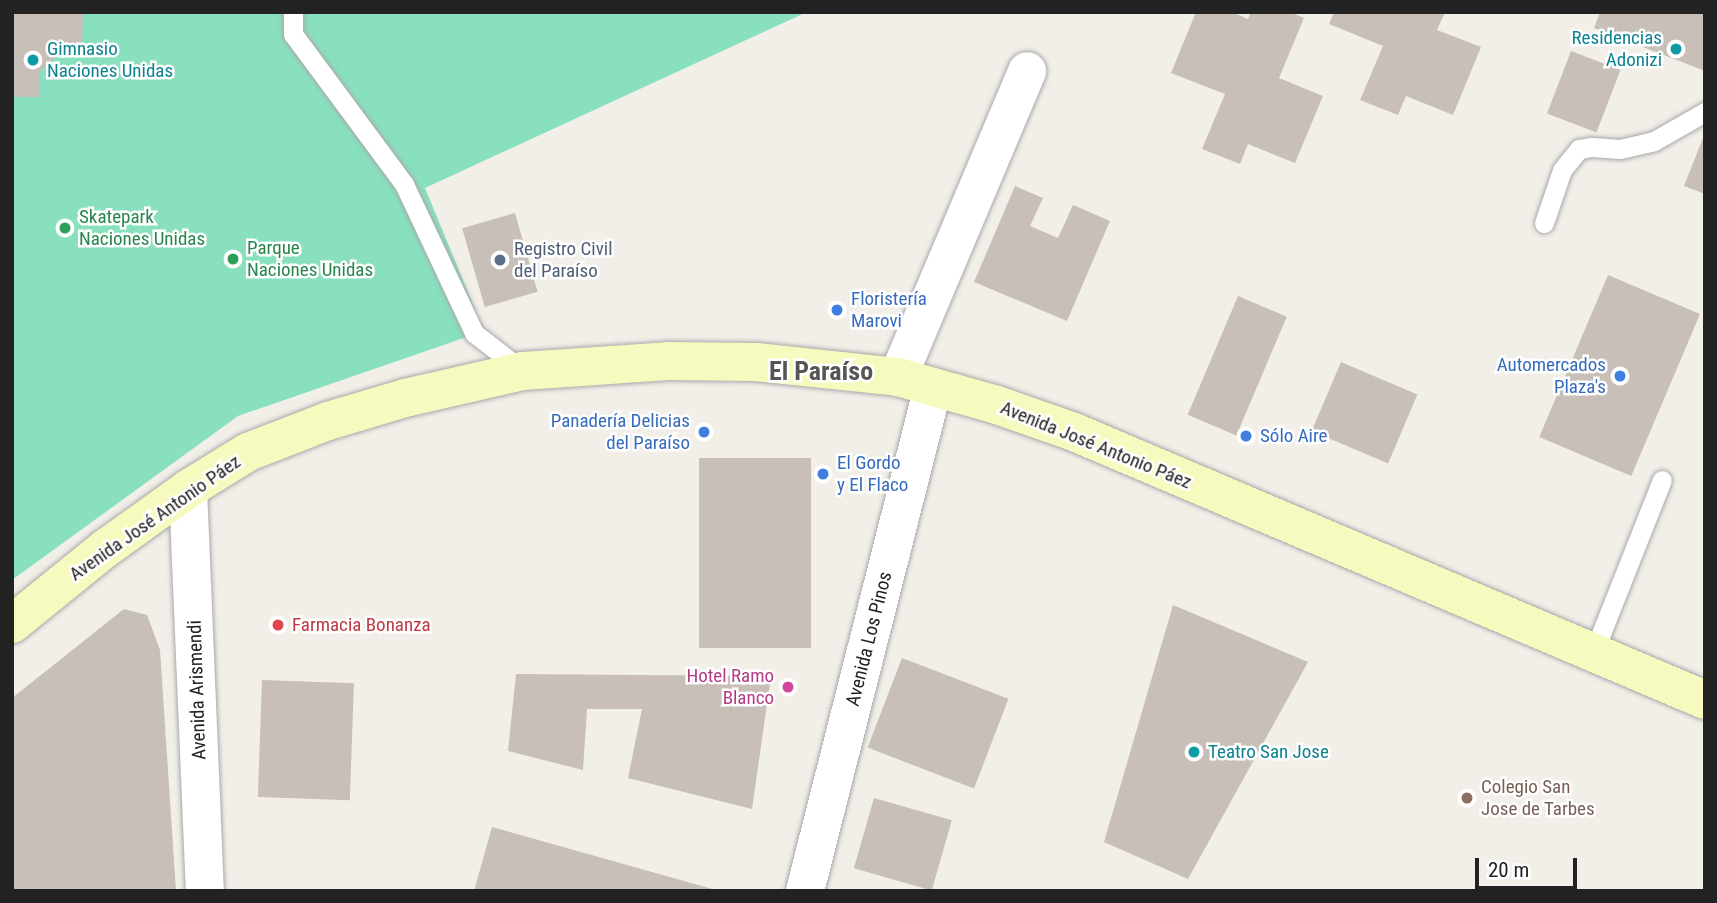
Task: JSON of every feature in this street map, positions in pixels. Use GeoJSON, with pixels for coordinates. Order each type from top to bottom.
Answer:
{"type":"FeatureCollection","features":[{"type":"Feature","properties":{"kind":"main road","name":"Avenida José Antonio Páez"},"geometry":{"type":"LineString","coordinates":[[12,624],[106,548],[188,489],[248,452],[328,421],[405,398],[523,371],[668,361],[756,362],[916,382],[1074,432],[1633,672],[1705,700]]}},
{"type":"Feature","properties":{"kind":"main road"},"geometry":{"type":"LineString","coordinates":[[1633,672],[1705,673]]}},
{"type":"Feature","properties":{"kind":"street","name":"Avenida Los Pinos"},"geometry":{"type":"LineString","coordinates":[[805,891],[916,382],[1027,71]]}},
{"type":"Feature","properties":{"kind":"street","name":"Avenida Arismendi"},"geometry":{"type":"LineString","coordinates":[[188,489],[205,891]]}},
{"type":"Feature","properties":{"kind":"lane"},"geometry":{"type":"LineString","coordinates":[[293,12],[293,34],[404,184],[474,333],[523,371]]}},
{"type":"Feature","properties":{"kind":"lane"},"geometry":{"type":"LineString","coordinates":[[1544,223],[1562,170],[1579,149],[1592,146],[1620,149],[1654,141],[1705,112]]}},
{"type":"Feature","properties":{"kind":"lane"},"geometry":{"type":"LineString","coordinates":[[1593,654],[1662,480]]}},
{"type":"Feature","properties":{"kind":"green space","name":"Parque Naciones Unidas"},"geometry":{"type":"Polygon","coordinates":[[[12,12],[807,12],[425,188],[484,331],[238,416],[12,580],[12,12]]]}},
{"type":"Feature","properties":{"kind":"building","name":"Gimnasio Naciones Unidas"},"geometry":{"type":"Polygon","coordinates":[[[12,12],[83,12],[82,49],[66,49],[40,71],[40,97],[12,97],[12,12]]]}},
{"type":"Feature","properties":{"kind":"building"},"geometry":{"type":"Polygon","coordinates":[[[1196,12],[1232,12],[1248,19],[1251,12],[1290,12],[1304,18],[1279,78],[1323,96],[1295,163],[1248,144],[1240,164],[1202,149],[1225,94],[1171,73],[1196,12]]]}},
{"type":"Feature","properties":{"kind":"building"},"geometry":{"type":"Polygon","coordinates":[[[1334,12],[1445,12],[1437,30],[1481,47],[1453,115],[1406,96],[1398,115],[1360,100],[1383,46],[1329,24],[1334,12]]]}},
{"type":"Feature","properties":{"kind":"building","name":"Residencias Adonizi"},"geometry":{"type":"Polygon","coordinates":[[[1600,12],[1705,12],[1705,71],[1594,28],[1600,12]]]}},
{"type":"Feature","properties":{"kind":"building"},"geometry":{"type":"Polygon","coordinates":[[[1571,51],[1620,70],[1596,133],[1547,114],[1571,51]]]}},
{"type":"Feature","properties":{"kind":"building"},"geometry":{"type":"Polygon","coordinates":[[[1705,133],[1705,194],[1684,186],[1705,133]]]}},
{"type":"Feature","properties":{"kind":"building"},"geometry":{"type":"Polygon","coordinates":[[[1015,186],[1043,198],[1030,226],[1058,238],[1073,205],[1110,221],[1067,321],[974,282],[1015,186]]]}},
{"type":"Feature","properties":{"kind":"building","name":"Registro Civil del Paraíso"},"geometry":{"type":"Polygon","coordinates":[[[515,213],[538,292],[485,307],[462,228],[515,213]]]}},
{"type":"Feature","properties":{"kind":"building","name":"Automercados Plaza's"},"geometry":{"type":"Polygon","coordinates":[[[1608,275],[1700,314],[1631,476],[1539,437],[1608,275]]]}},
{"type":"Feature","properties":{"kind":"building"},"geometry":{"type":"Polygon","coordinates":[[[1238,296],[1287,317],[1236,435],[1188,415],[1238,296]]]}},
{"type":"Feature","properties":{"kind":"building"},"geometry":{"type":"Polygon","coordinates":[[[1341,362],[1417,394],[1388,463],[1312,431],[1341,362]]]}},
{"type":"Feature","properties":{"kind":"building"},"geometry":{"type":"Polygon","coordinates":[[[699,458],[811,458],[811,648],[699,648],[699,458]]]}},
{"type":"Feature","properties":{"kind":"building","name":"Teatro San Jose"},"geometry":{"type":"Polygon","coordinates":[[[1173,605],[1308,662],[1188,879],[1104,842],[1173,605]]]}},
{"type":"Feature","properties":{"kind":"building"},"geometry":{"type":"Polygon","coordinates":[[[124,609],[147,615],[160,650],[176,891],[12,891],[12,698],[124,609]]]}},
{"type":"Feature","properties":{"kind":"building"},"geometry":{"type":"Polygon","coordinates":[[[902,658],[1008,699],[974,788],[868,748],[902,658]]]}},
{"type":"Feature","properties":{"kind":"building"},"geometry":{"type":"Polygon","coordinates":[[[516,674],[771,676],[752,809],[628,778],[642,709],[587,709],[583,770],[508,751],[516,674]]]}},
{"type":"Feature","properties":{"kind":"building"},"geometry":{"type":"Polygon","coordinates":[[[262,680],[354,683],[350,800],[258,797],[262,680]]]}},
{"type":"Feature","properties":{"kind":"building"},"geometry":{"type":"Polygon","coordinates":[[[874,798],[952,820],[932,890],[854,868],[874,798]]]}},
{"type":"Feature","properties":{"kind":"building"},"geometry":{"type":"Polygon","coordinates":[[[492,827],[716,890],[716,891],[474,891],[492,827]]]}},
{"type":"Feature","properties":{"kind":"place","name":"Residencias Adonizi"},"geometry":{"type":"Point","coordinates":[1676,49]}},
{"type":"Feature","properties":{"kind":"place","name":"Gimnasio Naciones Unidas"},"geometry":{"type":"Point","coordinates":[33,60]}},
{"type":"Feature","properties":{"kind":"place","name":"Skatepark Naciones Unidas"},"geometry":{"type":"Point","coordinates":[65,228]}},
{"type":"Feature","properties":{"kind":"place","name":"Parque Naciones Unidas"},"geometry":{"type":"Point","coordinates":[233,259]}},
{"type":"Feature","properties":{"kind":"place","name":"Registro Civil del Paraíso"},"geometry":{"type":"Point","coordinates":[500,260]}},
{"type":"Feature","properties":{"kind":"place","name":"Floristería Marovi"},"geometry":{"type":"Point","coordinates":[837,310]}},
{"type":"Feature","properties":{"kind":"place","name":"Automercados Plaza's"},"geometry":{"type":"Point","coordinates":[1620,376]}},
{"type":"Feature","properties":{"kind":"place","name":"Panadería Delicias del Paraíso"},"geometry":{"type":"Point","coordinates":[704,432]}},
{"type":"Feature","properties":{"kind":"place","name":"Sólo Aire"},"geometry":{"type":"Point","coordinates":[1246,436]}},
{"type":"Feature","properties":{"kind":"place","name":"El Gordo y El Flaco"},"geometry":{"type":"Point","coordinates":[823,474]}},
{"type":"Feature","properties":{"kind":"place","name":"Farmacia Bonanza"},"geometry":{"type":"Point","coordinates":[278,625]}},
{"type":"Feature","properties":{"kind":"place","name":"Hotel Ramo Blanco"},"geometry":{"type":"Point","coordinates":[788,687]}},
{"type":"Feature","properties":{"kind":"place","name":"Teatro San Jose"},"geometry":{"type":"Point","coordinates":[1194,752]}},
{"type":"Feature","properties":{"kind":"place","name":"Colegio San Jose de Tarbes"},"geometry":{"type":"Point","coordinates":[1467,798]}},
{"type":"Feature","properties":{"kind":"district","name":"El Paraíso"},"geometry":{"type":"Point","coordinates":[821,372]}}]}
